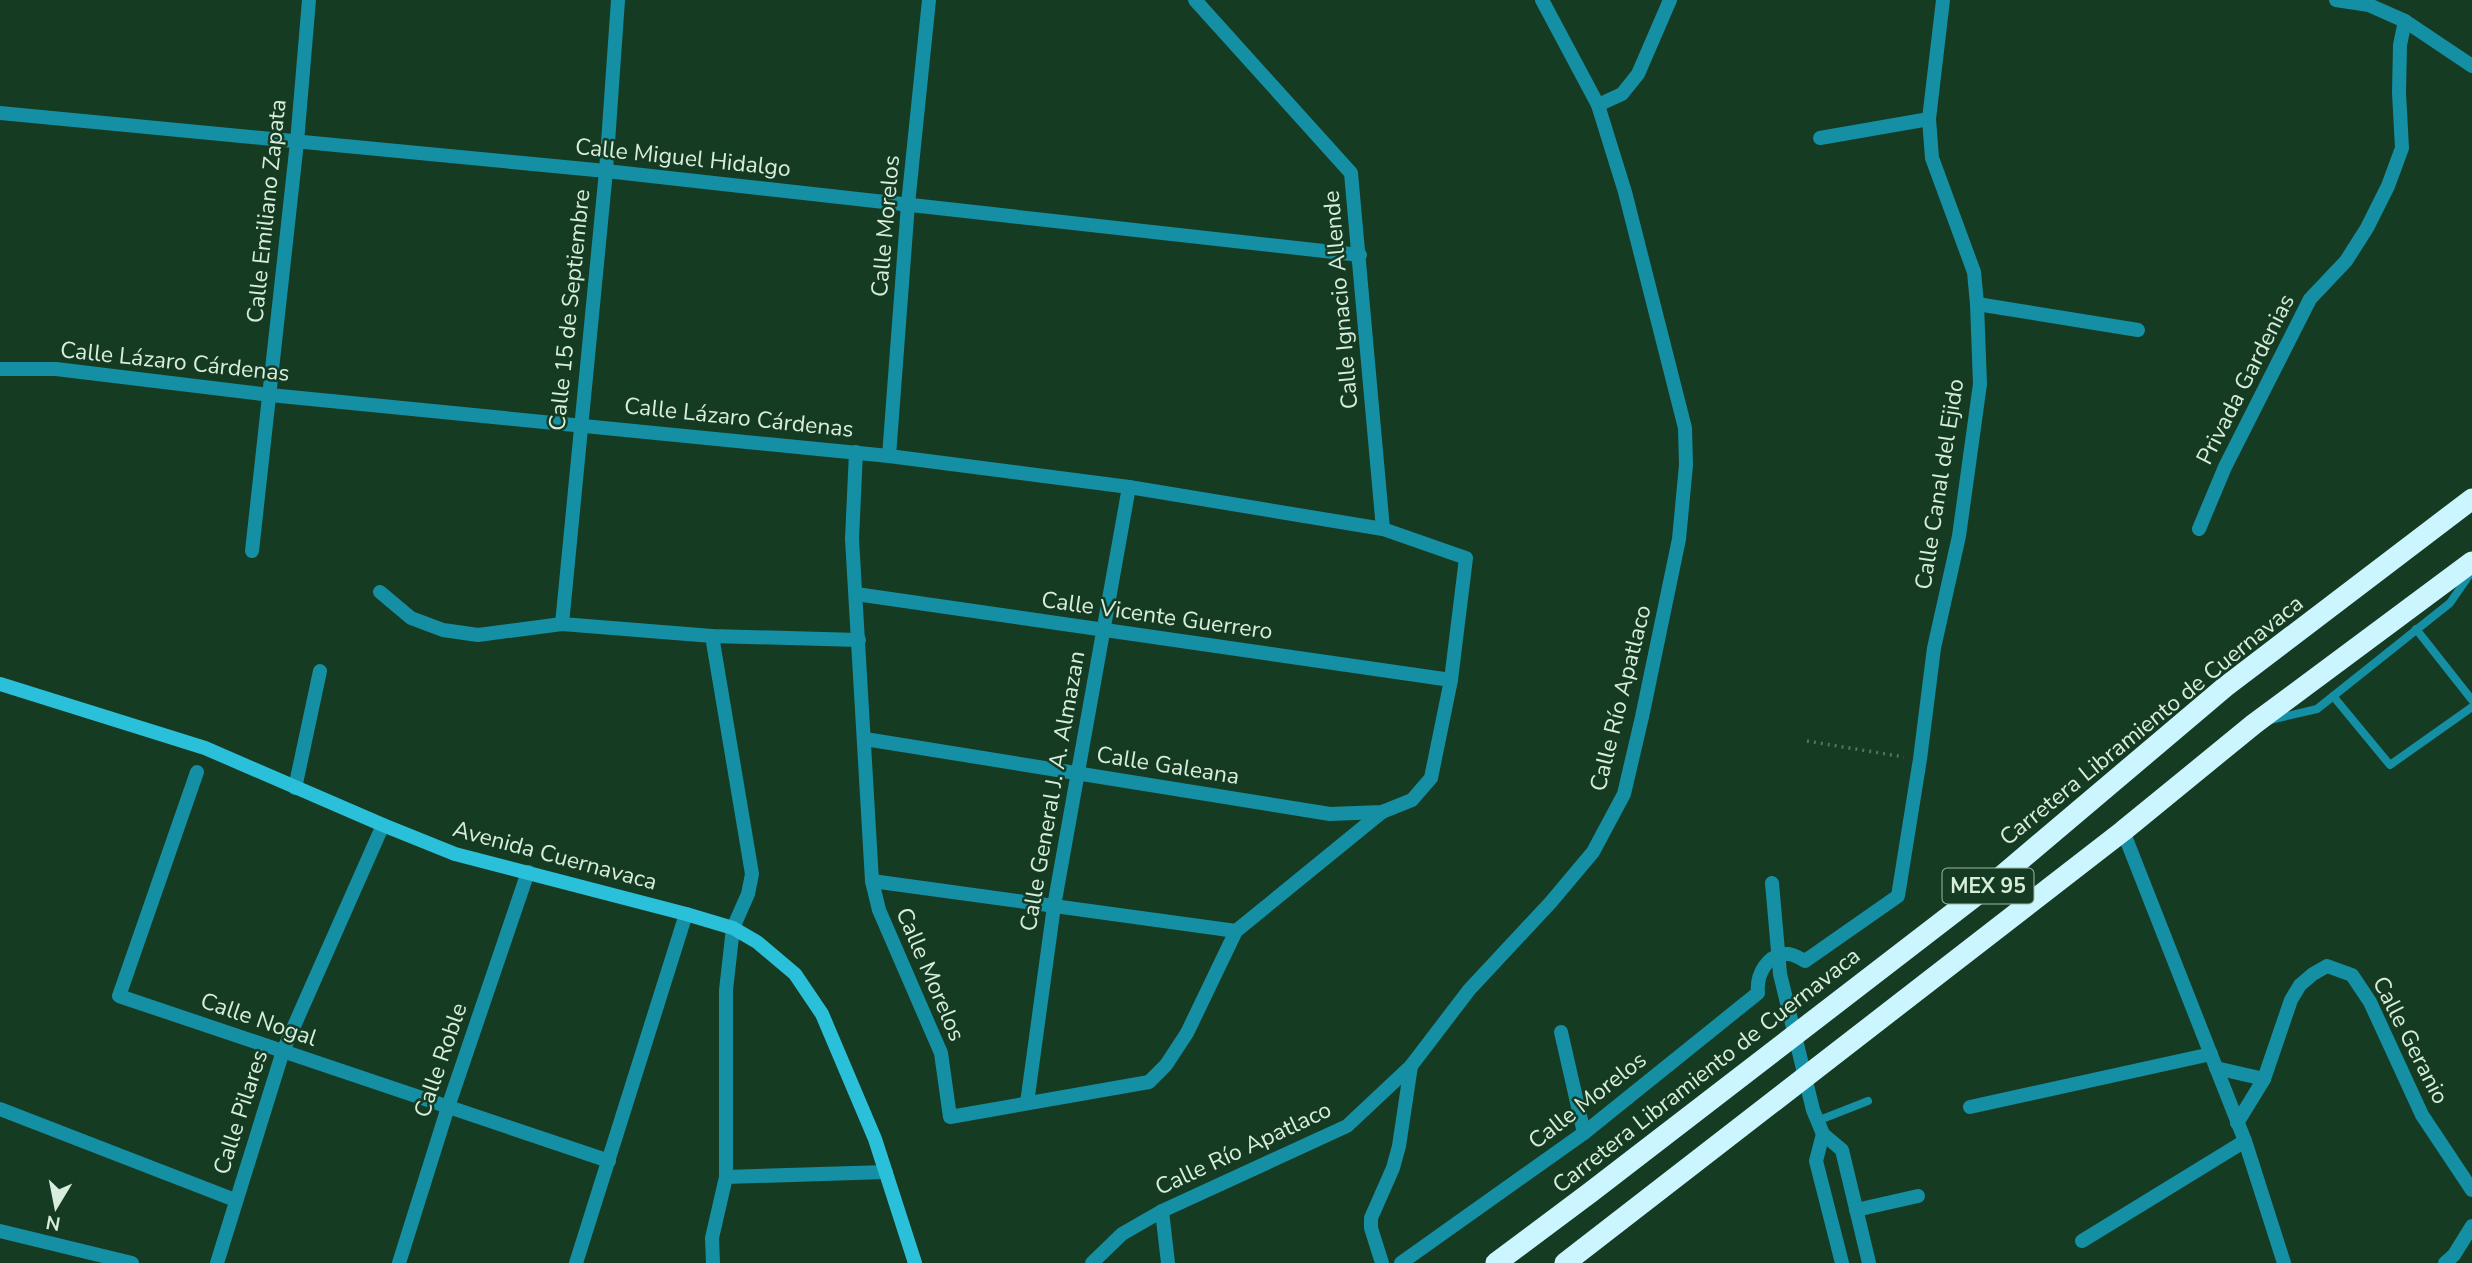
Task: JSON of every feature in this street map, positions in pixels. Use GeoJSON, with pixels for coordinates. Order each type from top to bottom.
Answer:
{"type":"FeatureCollection","features":[{"type":"Feature","properties":{"kind":"highway","name":"Carretera Libramiento de Cuernavaca"},"geometry":{"type":"LineString","coordinates":[[1496,1263],[2004,874],[2225,687],[2472,499]]}},
{"type":"Feature","properties":{"kind":"highway","name":"MEX 95"},"geometry":{"type":"LineString","coordinates":[[1564,1263],[2123,831],[2254,724],[2472,562]]}},
{"type":"Feature","properties":{"kind":"main road","name":"Avenida Cuernavaca"},"geometry":{"type":"LineString","coordinates":[[0,684],[205,748],[454,854],[685,914],[733,928],[757,942],[795,974],[822,1014],[875,1139],[915,1263]]}},
{"type":"Feature","properties":{"kind":"street","name":"Calle Emiliano Zapata"},"geometry":{"type":"LineString","coordinates":[[252,551],[297,142],[309,0]]}},
{"type":"Feature","properties":{"kind":"street","name":"Calle 15 de Septiembre"},"geometry":{"type":"LineString","coordinates":[[562,624],[606,171],[618,0]]}},
{"type":"Feature","properties":{"kind":"street","name":"Calle Morelos"},"geometry":{"type":"LineString","coordinates":[[889,456],[908,204],[929,0]]}},
{"type":"Feature","properties":{"kind":"street","name":"Calle Ignacio Allende"},"geometry":{"type":"LineString","coordinates":[[1195,0],[1351,173],[1383,529]]}},
{"type":"Feature","properties":{"kind":"street","name":"Calle Río Apatlaco"},"geometry":{"type":"LineString","coordinates":[[1092,1263],[1122,1234],[1162,1211],[1347,1126],[1411,1066],[1469,990],[1551,902],[1593,852],[1623,794],[1679,539],[1686,465],[1685,428],[1625,192],[1598,105],[1542,0]]}},
{"type":"Feature","properties":{"kind":"street"},"geometry":{"type":"LineString","coordinates":[[1598,105],[1622,94],[1637,74],[1670,0]]}},
{"type":"Feature","properties":{"kind":"street","name":"Calle Canal del Ejido"},"geometry":{"type":"LineString","coordinates":[[1778,956],[1790,954],[1805,961],[1898,897],[1934,648],[1959,536],[1980,384],[1974,272],[1933,158],[1930,119],[1942,0]]}},
{"type":"Feature","properties":{"kind":"street"},"geometry":{"type":"LineString","coordinates":[[2336,0],[2369,5],[2405,22],[2472,66]]}},
{"type":"Feature","properties":{"kind":"street","name":"Privada Gardenias"},"geometry":{"type":"LineString","coordinates":[[2199,529],[2225,467],[2310,299],[2346,261],[2367,228],[2388,186],[2402,148],[2400,45],[2405,22]]}},
{"type":"Feature","properties":{"kind":"street","name":"Calle Miguel Hidalgo"},"geometry":{"type":"LineString","coordinates":[[0,113],[606,171],[1360,255]]}},
{"type":"Feature","properties":{"kind":"street"},"geometry":{"type":"LineString","coordinates":[[1820,138],[1930,119]]}},
{"type":"Feature","properties":{"kind":"street"},"geometry":{"type":"LineString","coordinates":[[1977,304],[2138,330]]}},
{"type":"Feature","properties":{"kind":"street","name":"Calle Lázaro Cárdenas"},"geometry":{"type":"LineString","coordinates":[[0,369],[55,369],[270,395],[856,452],[1129,487],[1383,529],[1466,558],[1451,680]]}},
{"type":"Feature","properties":{"kind":"street","name":"Calle Morelos"},"geometry":{"type":"LineString","coordinates":[[856,452],[852,539],[872,881],[879,910],[941,1054],[950,1117],[1149,1082],[1166,1065],[1187,1033],[1236,931],[1382,811]]}},
{"type":"Feature","properties":{"kind":"street","name":"Calle General J. A. Almazan"},"geometry":{"type":"LineString","coordinates":[[1027,1103],[1054,906],[1129,487]]}},
{"type":"Feature","properties":{"kind":"street"},"geometry":{"type":"LineString","coordinates":[[380,592],[411,618],[443,630],[478,635],[562,624],[712,636],[859,640]]}},
{"type":"Feature","properties":{"kind":"street","name":"Calle Vicente Guerrero"},"geometry":{"type":"LineString","coordinates":[[856,594],[1451,680]]}},
{"type":"Feature","properties":{"kind":"street"},"geometry":{"type":"LineString","coordinates":[[712,636],[751,874],[748,894],[733,928],[726,990],[726,1177],[712,1238],[713,1263]]}},
{"type":"Feature","properties":{"kind":"street"},"geometry":{"type":"LineString","coordinates":[[295,788],[320,671]]}},
{"type":"Feature","properties":{"kind":"street"},"geometry":{"type":"LineString","coordinates":[[1382,811],[1412,800],[1431,778],[1451,680]]}},
{"type":"Feature","properties":{"kind":"street","name":"Calle Galeana"},"geometry":{"type":"LineString","coordinates":[[865,739],[1330,814],[1382,811]]}},
{"type":"Feature","properties":{"kind":"street","name":"Calle Nogal"},"geometry":{"type":"LineString","coordinates":[[197,772],[119,996],[609,1161]]}},
{"type":"Feature","properties":{"kind":"street","name":"Calle Pilares"},"geometry":{"type":"LineString","coordinates":[[217,1263],[283,1051],[383,825]]}},
{"type":"Feature","properties":{"kind":"street"},"geometry":{"type":"LineString","coordinates":[[2123,831],[2245,1141],[2284,1263]]}},
{"type":"Feature","properties":{"kind":"street","name":"Calle Roble"},"geometry":{"type":"LineString","coordinates":[[399,1263],[448,1107],[528,872]]}},
{"type":"Feature","properties":{"kind":"street"},"geometry":{"type":"LineString","coordinates":[[872,881],[1236,931]]}},
{"type":"Feature","properties":{"kind":"street"},"geometry":{"type":"LineString","coordinates":[[1772,883],[1780,974],[1818,1122],[1816,1161],[1842,1263]]}},
{"type":"Feature","properties":{"kind":"street"},"geometry":{"type":"LineString","coordinates":[[576,1263],[685,914]]}},
{"type":"Feature","properties":{"kind":"street","name":"Calle Morelos"},"geometry":{"type":"LineString","coordinates":[[1401,1263],[1584,1133],[1758,993],[1756,979],[1762,968],[1778,956]]}},
{"type":"Feature","properties":{"kind":"street","name":"Calle Geranio"},"geometry":{"type":"LineString","coordinates":[[2237,1123],[2264,1079],[2291,1000],[2300,985],[2327,966],[2352,975],[2370,1002],[2422,1115],[2472,1190]]}},
{"type":"Feature","properties":{"kind":"street"},"geometry":{"type":"LineString","coordinates":[[1561,1032],[1584,1133]]}},
{"type":"Feature","properties":{"kind":"street"},"geometry":{"type":"LineString","coordinates":[[1970,1107],[2211,1054]]}},
{"type":"Feature","properties":{"kind":"street"},"geometry":{"type":"LineString","coordinates":[[1382,1263],[1371,1228],[1371,1217],[1393,1168],[1399,1146],[1411,1066]]}},
{"type":"Feature","properties":{"kind":"street"},"geometry":{"type":"LineString","coordinates":[[2216,1068],[2264,1079]]}},
{"type":"Feature","properties":{"kind":"street"},"geometry":{"type":"LineString","coordinates":[[0,1109],[235,1200]]}},
{"type":"Feature","properties":{"kind":"street"},"geometry":{"type":"LineString","coordinates":[[1818,1122],[1842,1150],[1869,1263]]}},
{"type":"Feature","properties":{"kind":"street"},"geometry":{"type":"LineString","coordinates":[[2082,1241],[2245,1141]]}},
{"type":"Feature","properties":{"kind":"street"},"geometry":{"type":"LineString","coordinates":[[726,1177],[886,1172]]}},
{"type":"Feature","properties":{"kind":"street"},"geometry":{"type":"LineString","coordinates":[[1856,1210],[1918,1196]]}},
{"type":"Feature","properties":{"kind":"street"},"geometry":{"type":"LineString","coordinates":[[1162,1211],[1168,1263]]}},
{"type":"Feature","properties":{"kind":"street"},"geometry":{"type":"LineString","coordinates":[[2445,1263],[2454,1255],[2472,1226]]}},
{"type":"Feature","properties":{"kind":"street"},"geometry":{"type":"LineString","coordinates":[[0,1231],[132,1263]]}},
{"type":"Feature","properties":{"kind":"lane"},"geometry":{"type":"LineString","coordinates":[[2254,724],[2317,709],[2450,603],[2472,570]]}},
{"type":"Feature","properties":{"kind":"lane"},"geometry":{"type":"LineString","coordinates":[[2416,629],[2472,700]]}},
{"type":"Feature","properties":{"kind":"lane"},"geometry":{"type":"LineString","coordinates":[[2333,696],[2390,765],[2472,707]]}},
{"type":"Feature","properties":{"kind":"lane"},"geometry":{"type":"LineString","coordinates":[[1818,1122],[1868,1101]]}},
{"type":"Feature","properties":{"kind":"path"},"geometry":{"type":"LineString","coordinates":[[1807,741],[1920,759]]}}]}
